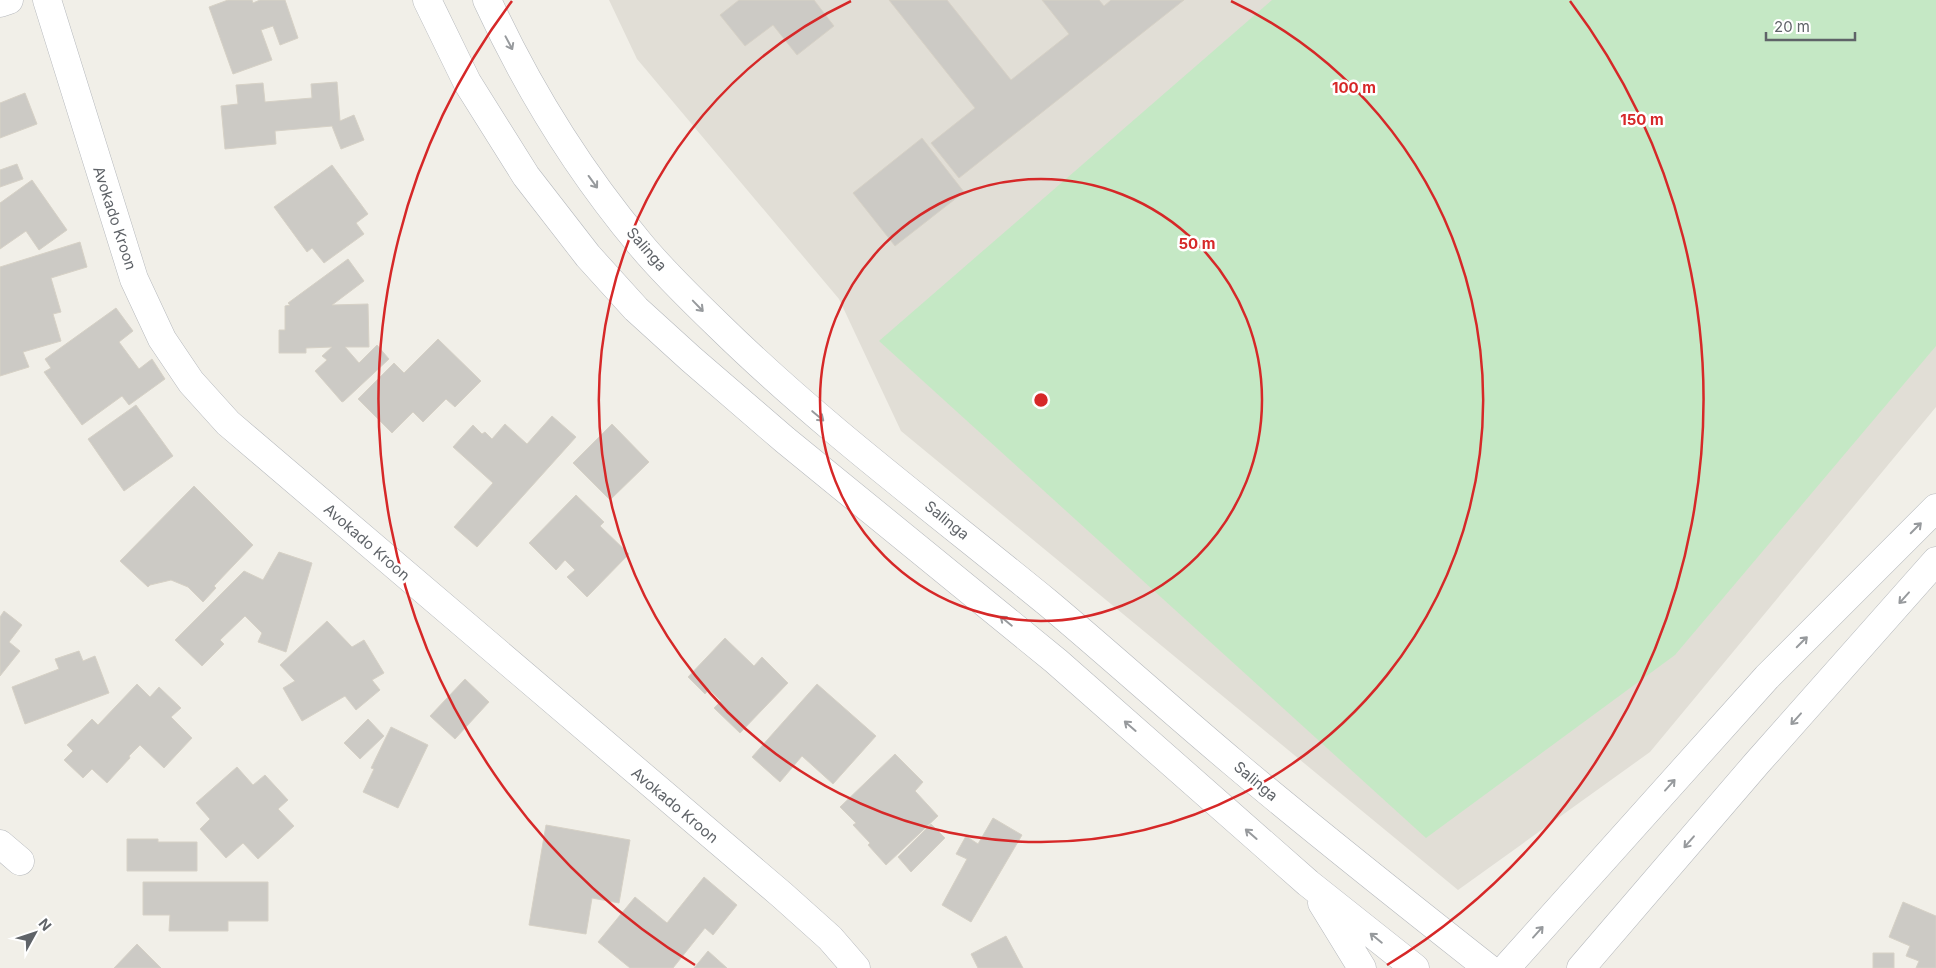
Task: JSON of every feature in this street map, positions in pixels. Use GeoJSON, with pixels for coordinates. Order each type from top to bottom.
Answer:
{"type":"FeatureCollection","features":[{"type":"Feature","properties":{"kind":"street"},"geometry":{"type":"LineString","coordinates":[[0,3],[9,0]]}},
{"type":"Feature","properties":{"kind":"street","name":"Avokado Kroon"},"geometry":{"type":"LineString","coordinates":[[47,0],[134,279],[162,339],[191,382],[228,423],[782,895],[830,938],[856,968]]}},
{"type":"Feature","properties":{"kind":"street"},"geometry":{"type":"LineString","coordinates":[[427,0],[467,82],[526,176],[588,256],[636,309],[785,440],[1056,661],[1308,883],[1415,968]]}},
{"type":"Feature","properties":{"kind":"street","name":"Salinga"},"geometry":{"type":"LineString","coordinates":[[486,0],[542,105],[591,181],[642,246],[698,306],[764,370],[839,434],[958,529],[1092,641],[1236,765],[1386,888],[1488,968]]}},
{"type":"Feature","properties":{"kind":"street"},"geometry":{"type":"LineString","coordinates":[[1506,968],[1767,677],[1936,508]]}},
{"type":"Feature","properties":{"kind":"street"},"geometry":{"type":"LineString","coordinates":[[1580,968],[1757,763],[1936,561]]}},
{"type":"Feature","properties":{"kind":"street"},"geometry":{"type":"LineString","coordinates":[[1308,883],[1362,968]]}},
{"type":"Feature","properties":{"kind":"shaded area"},"geometry":{"type":"Polygon","coordinates":[[[609,0],[1936,0],[1936,407],[1650,752],[1458,890],[901,431],[839,299],[637,59],[609,0]]]}},
{"type":"Feature","properties":{"kind":"green space"},"geometry":{"type":"Polygon","coordinates":[[[1272,0],[1936,0],[1936,346],[1675,655],[1426,838],[879,341],[1272,0]]]}},
{"type":"Feature","properties":{"kind":"building"},"geometry":{"type":"Polygon","coordinates":[[[228,0],[252,0],[253,3],[260,0],[285,0],[298,38],[280,45],[273,26],[261,30],[272,60],[233,74],[209,7],[228,0]]]}},
{"type":"Feature","properties":{"kind":"building"},"geometry":{"type":"Polygon","coordinates":[[[739,0],[814,0],[834,26],[797,55],[773,25],[745,46],[720,15],[739,0]]]}},
{"type":"Feature","properties":{"kind":"building"},"geometry":{"type":"Polygon","coordinates":[[[889,0],[947,0],[1011,80],[1069,34],[1042,0],[1099,0],[1104,6],[1111,0],[1184,0],[959,178],[931,143],[975,108],[889,0]]]}},
{"type":"Feature","properties":{"kind":"building"},"geometry":{"type":"Polygon","coordinates":[[[337,82],[340,121],[354,115],[364,140],[341,149],[332,126],[275,131],[276,144],[225,149],[221,106],[238,104],[236,85],[263,83],[265,102],[312,98],[311,84],[337,82]]]}},
{"type":"Feature","properties":{"kind":"building"},"geometry":{"type":"Polygon","coordinates":[[[25,93],[37,124],[0,138],[0,103],[25,93]]]}},
{"type":"Feature","properties":{"kind":"building"},"geometry":{"type":"Polygon","coordinates":[[[922,138],[964,192],[895,246],[853,193],[922,138]]]}},
{"type":"Feature","properties":{"kind":"building"},"geometry":{"type":"Polygon","coordinates":[[[17,164],[23,179],[0,187],[0,170],[17,164]]]}},
{"type":"Feature","properties":{"kind":"building"},"geometry":{"type":"Polygon","coordinates":[[[332,165],[368,214],[356,223],[364,234],[324,263],[312,248],[307,252],[274,207],[332,165]]]}},
{"type":"Feature","properties":{"kind":"building"},"geometry":{"type":"Polygon","coordinates":[[[32,180],[67,230],[39,250],[26,231],[0,249],[0,203],[32,180]]]}},
{"type":"Feature","properties":{"kind":"building"},"geometry":{"type":"Polygon","coordinates":[[[80,242],[87,267],[51,278],[61,312],[53,314],[61,341],[23,352],[29,367],[0,376],[0,267],[80,242]]]}},
{"type":"Feature","properties":{"kind":"building"},"geometry":{"type":"Polygon","coordinates":[[[348,259],[364,281],[332,305],[368,304],[369,347],[345,347],[359,363],[377,345],[389,359],[342,402],[315,371],[327,360],[322,356],[332,347],[306,348],[306,353],[279,353],[279,330],[285,330],[285,306],[290,305],[288,303],[348,259]]]}},
{"type":"Feature","properties":{"kind":"building"},"geometry":{"type":"Polygon","coordinates":[[[116,308],[133,331],[119,342],[139,369],[152,359],[165,379],[129,405],[122,396],[82,425],[44,372],[51,368],[45,359],[116,308]]]}},
{"type":"Feature","properties":{"kind":"building"},"geometry":{"type":"Polygon","coordinates":[[[438,339],[481,381],[455,407],[446,399],[423,422],[413,412],[392,433],[358,399],[394,363],[404,373],[438,339]]]}},
{"type":"Feature","properties":{"kind":"building"},"geometry":{"type":"Polygon","coordinates":[[[136,405],[173,456],[124,491],[88,439],[136,405]]]}},
{"type":"Feature","properties":{"kind":"building"},"geometry":{"type":"Polygon","coordinates":[[[552,416],[576,437],[477,547],[454,527],[493,483],[453,447],[473,425],[482,434],[485,432],[492,439],[505,424],[527,444],[552,416]]]}},
{"type":"Feature","properties":{"kind":"building"},"geometry":{"type":"Polygon","coordinates":[[[612,424],[649,462],[610,500],[573,463],[612,424]]]}},
{"type":"Feature","properties":{"kind":"building"},"geometry":{"type":"Polygon","coordinates":[[[194,486],[253,545],[214,586],[216,588],[203,602],[188,587],[171,580],[148,587],[120,561],[194,486]]]}},
{"type":"Feature","properties":{"kind":"building"},"geometry":{"type":"Polygon","coordinates":[[[576,495],[604,522],[600,526],[629,554],[587,597],[567,577],[575,570],[565,560],[556,570],[529,543],[576,495]]]}},
{"type":"Feature","properties":{"kind":"building"},"geometry":{"type":"Polygon","coordinates":[[[279,552],[312,563],[286,652],[258,642],[262,633],[245,616],[220,640],[224,644],[202,666],[175,640],[244,571],[263,580],[279,552]]]}},
{"type":"Feature","properties":{"kind":"building"},"geometry":{"type":"Polygon","coordinates":[[[4,611],[22,625],[9,642],[20,651],[0,676],[0,617],[4,611]]]}},
{"type":"Feature","properties":{"kind":"building"},"geometry":{"type":"Polygon","coordinates":[[[327,621],[352,647],[364,640],[384,673],[372,680],[380,690],[356,710],[345,696],[302,721],[283,688],[295,681],[280,665],[327,621]]]}},
{"type":"Feature","properties":{"kind":"building"},"geometry":{"type":"Polygon","coordinates":[[[725,638],[754,666],[762,657],[788,683],[740,733],[714,708],[721,701],[709,689],[705,694],[688,677],[725,638]]]}},
{"type":"Feature","properties":{"kind":"building"},"geometry":{"type":"Polygon","coordinates":[[[79,651],[83,661],[95,656],[109,693],[25,724],[12,687],[59,669],[55,659],[79,651]]]}},
{"type":"Feature","properties":{"kind":"building"},"geometry":{"type":"Polygon","coordinates":[[[465,679],[489,702],[455,739],[430,716],[465,679]]]}},
{"type":"Feature","properties":{"kind":"building"},"geometry":{"type":"Polygon","coordinates":[[[137,684],[150,697],[159,687],[181,708],[171,717],[192,738],[164,768],[140,745],[107,783],[92,769],[83,778],[64,760],[73,751],[67,745],[92,719],[98,725],[137,684]]]}},
{"type":"Feature","properties":{"kind":"building"},"geometry":{"type":"Polygon","coordinates":[[[817,684],[876,736],[833,784],[802,756],[780,782],[752,757],[817,684]]]}},
{"type":"Feature","properties":{"kind":"building"},"geometry":{"type":"Polygon","coordinates":[[[368,719],[384,736],[360,759],[344,743],[368,719]]]}},
{"type":"Feature","properties":{"kind":"building"},"geometry":{"type":"Polygon","coordinates":[[[391,727],[428,745],[398,808],[363,792],[374,769],[371,768],[391,727]]]}},
{"type":"Feature","properties":{"kind":"building"},"geometry":{"type":"Polygon","coordinates":[[[895,754],[923,782],[915,791],[938,816],[886,865],[868,845],[870,843],[853,825],[856,823],[840,807],[895,754]]]}},
{"type":"Feature","properties":{"kind":"building"},"geometry":{"type":"Polygon","coordinates":[[[237,767],[253,785],[265,775],[288,800],[278,809],[294,826],[258,859],[243,843],[226,858],[200,829],[210,819],[196,803],[237,767]]]}},
{"type":"Feature","properties":{"kind":"building"},"geometry":{"type":"Polygon","coordinates":[[[993,818],[1022,835],[971,922],[942,905],[967,859],[956,854],[966,836],[978,844],[993,818]]]}},
{"type":"Feature","properties":{"kind":"building"},"geometry":{"type":"Polygon","coordinates":[[[931,824],[945,838],[911,872],[898,857],[931,824]]]}},
{"type":"Feature","properties":{"kind":"building"},"geometry":{"type":"Polygon","coordinates":[[[546,825],[630,840],[619,903],[592,898],[586,934],[529,925],[546,825]]]}},
{"type":"Feature","properties":{"kind":"building"},"geometry":{"type":"Polygon","coordinates":[[[127,839],[158,839],[158,842],[197,842],[197,871],[127,871],[127,839]]]}},
{"type":"Feature","properties":{"kind":"building"},"geometry":{"type":"Polygon","coordinates":[[[704,877],[737,905],[713,935],[705,928],[673,968],[630,968],[598,942],[635,897],[667,923],[704,877]]]}},
{"type":"Feature","properties":{"kind":"building"},"geometry":{"type":"Polygon","coordinates":[[[143,882],[268,882],[268,921],[228,921],[228,931],[169,931],[170,915],[143,915],[143,882]]]}},
{"type":"Feature","properties":{"kind":"building"},"geometry":{"type":"Polygon","coordinates":[[[1903,902],[1936,916],[1936,968],[1916,968],[1919,961],[1906,956],[1910,946],[1889,937],[1903,902]]]}},
{"type":"Feature","properties":{"kind":"building"},"geometry":{"type":"Polygon","coordinates":[[[1006,936],[1023,968],[978,968],[971,954],[1006,936]]]}},
{"type":"Feature","properties":{"kind":"building"},"geometry":{"type":"Polygon","coordinates":[[[137,944],[161,968],[114,968],[137,944]]]}},
{"type":"Feature","properties":{"kind":"building"},"geometry":{"type":"Polygon","coordinates":[[[708,951],[727,968],[694,968],[708,951]]]}},
{"type":"Feature","properties":{"kind":"building"},"geometry":{"type":"Polygon","coordinates":[[[1873,953],[1894,953],[1894,968],[1873,968],[1873,953]]]}}]}
